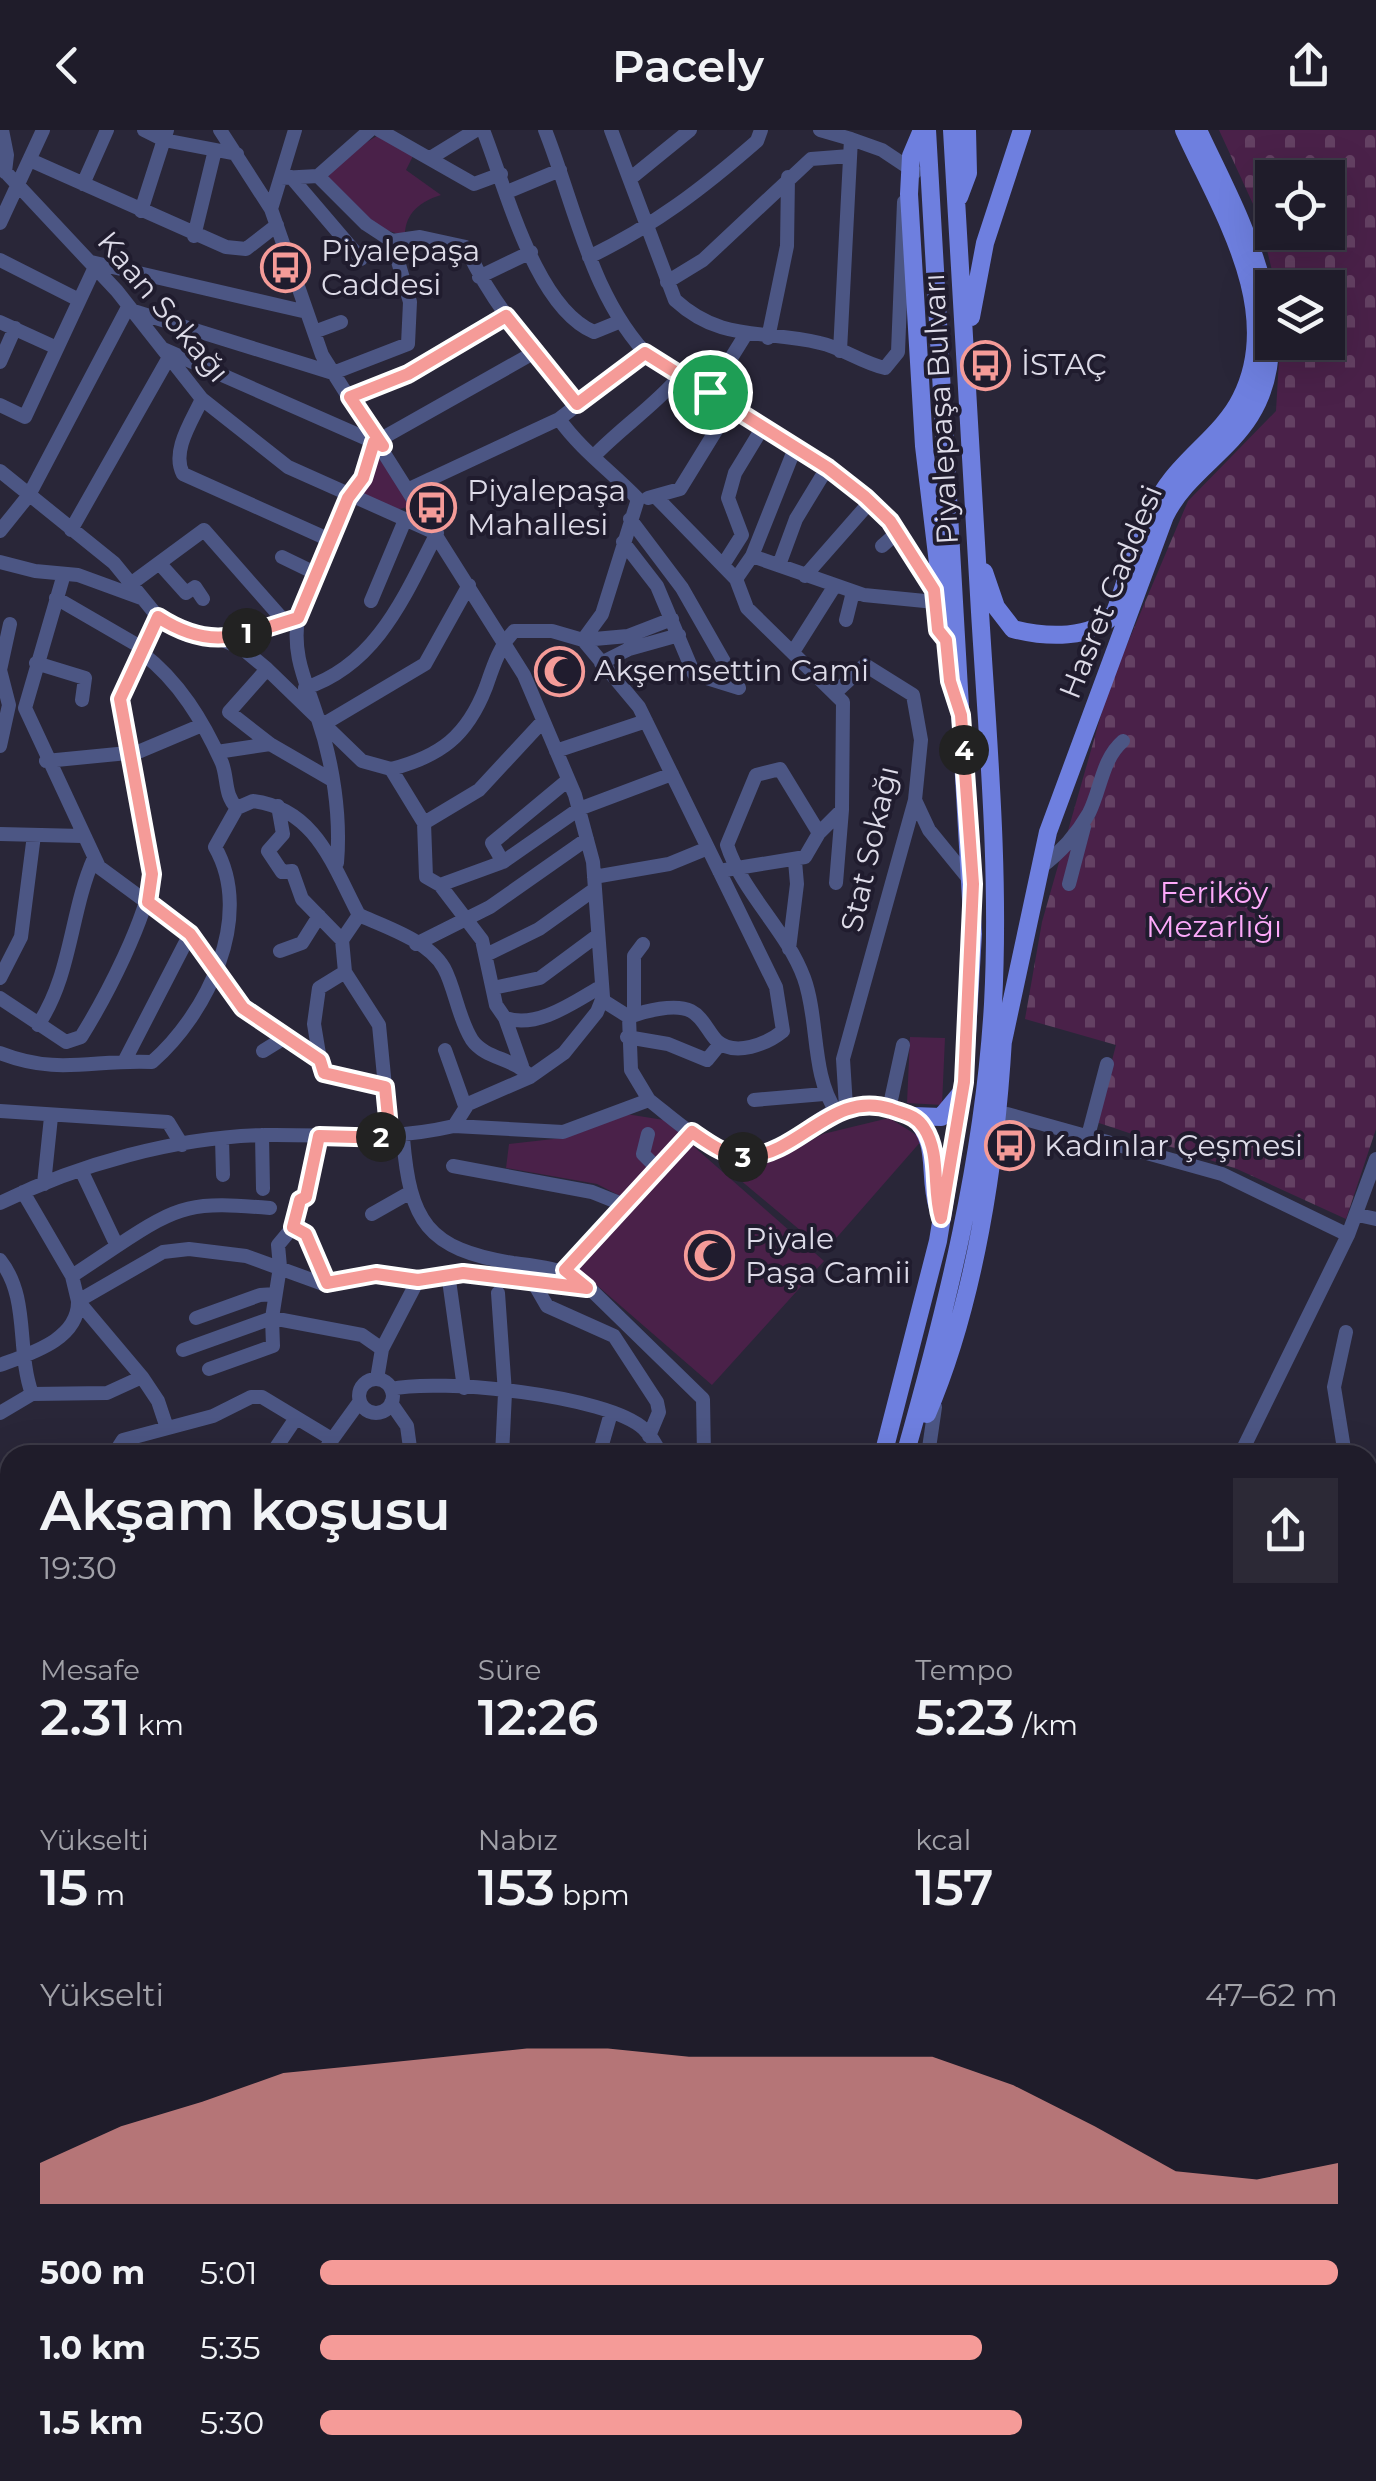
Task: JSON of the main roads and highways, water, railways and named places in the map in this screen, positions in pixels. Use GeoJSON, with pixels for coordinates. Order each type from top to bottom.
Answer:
{"type":"FeatureCollection","features":[{"type":"Feature","properties":{"kind":"main road","name":"Piyalepaşa Bulvarı"},"geometry":{"type":"LineString","coordinates":[[885,1445],[941,1218],[963,1090],[973,884],[923,173],[924,130]]}},
{"type":"Feature","properties":{"kind":"main road"},"geometry":{"type":"LineString","coordinates":[[924,130],[912,156],[909,194],[922,424],[950,681],[961,715]]}},
{"type":"Feature","properties":{"kind":"main road","name":"Piyalepaşa Bulvarı"},"geometry":{"type":"LineString","coordinates":[[910,1445],[948,1310],[981,1110],[996,926],[967,332],[952,130]]}},
{"type":"Feature","properties":{"kind":"main road"},"geometry":{"type":"LineString","coordinates":[[956,206],[968,173],[967,130]]}},
{"type":"Feature","properties":{"kind":"main road"},"geometry":{"type":"LineString","coordinates":[[967,332],[985,243],[1022,130]]}},
{"type":"Feature","properties":{"kind":"main road","name":"Hasret Caddesi"},"geometry":{"type":"LineString","coordinates":[[976,550],[996,607],[1013,628],[1049,634],[1099,627],[1114,612],[1148,523],[1171,480],[1250,398],[1254,336],[1246,277],[1224,208],[1184,130]]}},
{"type":"Feature","properties":{"kind":"main road","name":"Hasret Caddesi"},"geometry":{"type":"LineString","coordinates":[[1002,1046],[1058,799],[1165,516],[1184,485],[1242,426],[1268,343],[1263,290],[1239,210],[1198,130]]}},
{"type":"Feature","properties":{"kind":"main road"},"geometry":{"type":"LineString","coordinates":[[912,1445],[938,1389],[970,1277],[1002,1046],[1004,916],[991,809]]}},
{"type":"Feature","properties":{"kind":"main road"},"geometry":{"type":"LineString","coordinates":[[941,1218],[935,1198],[934,1152],[924,1128],[913,1116],[941,1117],[963,1090]]}},
{"type":"Feature","properties":{"kind":"place","name":"Piyalepaşa Caddesi"},"geometry":{"type":"Point","coordinates":[286,268]}},
{"type":"Feature","properties":{"kind":"place","name":"İSTAÇ"},"geometry":{"type":"Point","coordinates":[986,365]}},
{"type":"Feature","properties":{"kind":"place","name":"Piyalepaşa Mahallesi"},"geometry":{"type":"Point","coordinates":[432,508]}},
{"type":"Feature","properties":{"kind":"place","name":"Akşemsettin Cami"},"geometry":{"type":"Point","coordinates":[559,671]}},
{"type":"Feature","properties":{"kind":"place","name":"Kadınlar Çeşmesi"},"geometry":{"type":"Point","coordinates":[1009,1146]}},
{"type":"Feature","properties":{"kind":"place","name":"Piyale Paşa Camii"},"geometry":{"type":"Point","coordinates":[710,1256]}},
{"type":"Feature","properties":{"kind":"park label","name":"Feriköy Mezarlığı"},"geometry":{"type":"Point","coordinates":[1214,910]}}]}
